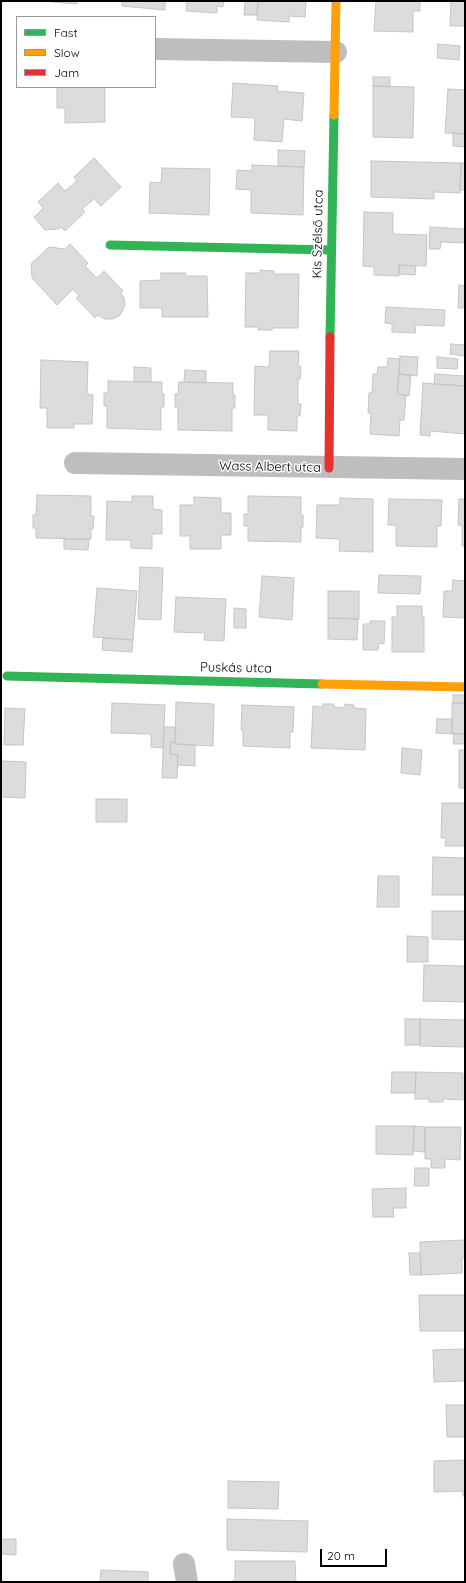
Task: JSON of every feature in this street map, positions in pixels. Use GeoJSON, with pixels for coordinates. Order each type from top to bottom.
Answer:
{"type":"FeatureCollection","features":[{"type":"Feature","properties":{"kind":"street","name":"Kis Szélső utca"},"geometry":{"type":"LineString","coordinates":[[329,468],[331,250],[336,1]]}},
{"type":"Feature","properties":{"kind":"street"},"geometry":{"type":"LineString","coordinates":[[156,49],[336,52]]}},
{"type":"Feature","properties":{"kind":"street"},"geometry":{"type":"LineString","coordinates":[[110,245],[331,250]]}},
{"type":"Feature","properties":{"kind":"street","name":"Wass Albert utca"},"geometry":{"type":"LineString","coordinates":[[75,463],[465,469]]}},
{"type":"Feature","properties":{"kind":"street","name":"Puskás utca"},"geometry":{"type":"LineString","coordinates":[[7,676],[465,687]]}},
{"type":"Feature","properties":{"kind":"building"},"geometry":{"type":"Polygon","coordinates":[[[77,1],[77,4],[52,2],[77,1]]]}},
{"type":"Feature","properties":{"kind":"building"},"geometry":{"type":"Polygon","coordinates":[[[122,1],[165,1],[165,10],[122,6],[122,1]]]}},
{"type":"Feature","properties":{"kind":"building"},"geometry":{"type":"Polygon","coordinates":[[[187,1],[224,1],[223,7],[217,6],[217,13],[186,11],[187,1]]]}},
{"type":"Feature","properties":{"kind":"building"},"geometry":{"type":"Polygon","coordinates":[[[245,1],[258,1],[257,15],[244,15],[245,1]]]}},
{"type":"Feature","properties":{"kind":"building"},"geometry":{"type":"Polygon","coordinates":[[[258,1],[306,1],[305,17],[289,16],[289,22],[257,20],[258,1]]]}},
{"type":"Feature","properties":{"kind":"building"},"geometry":{"type":"Polygon","coordinates":[[[376,1],[420,1],[420,11],[413,11],[413,32],[374,31],[376,1]]]}},
{"type":"Feature","properties":{"kind":"building"},"geometry":{"type":"Polygon","coordinates":[[[451,1],[465,1],[465,26],[450,26],[451,1]]]}},
{"type":"Feature","properties":{"kind":"building"},"geometry":{"type":"Polygon","coordinates":[[[438,44],[460,46],[459,60],[437,58],[438,44]]]}},
{"type":"Feature","properties":{"kind":"building"},"geometry":{"type":"Polygon","coordinates":[[[373,77],[390,77],[390,87],[373,86],[373,77]]]}},
{"type":"Feature","properties":{"kind":"building"},"geometry":{"type":"Polygon","coordinates":[[[233,83],[278,86],[277,91],[304,93],[302,121],[284,119],[282,142],[254,140],[255,118],[231,117],[233,83]]]}},
{"type":"Feature","properties":{"kind":"building"},"geometry":{"type":"Polygon","coordinates":[[[373,86],[414,87],[413,138],[373,137],[373,86]]]}},
{"type":"Feature","properties":{"kind":"building"},"geometry":{"type":"Polygon","coordinates":[[[57,88],[105,88],[105,122],[65,123],[65,108],[57,108],[57,88]]]}},
{"type":"Feature","properties":{"kind":"building"},"geometry":{"type":"Polygon","coordinates":[[[448,89],[465,90],[465,134],[445,133],[448,89]]]}},
{"type":"Feature","properties":{"kind":"building"},"geometry":{"type":"Polygon","coordinates":[[[453,133],[465,134],[465,147],[453,146],[453,133]]]}},
{"type":"Feature","properties":{"kind":"building"},"geometry":{"type":"Polygon","coordinates":[[[278,150],[305,151],[304,167],[278,166],[278,150]]]}},
{"type":"Feature","properties":{"kind":"building"},"geometry":{"type":"Polygon","coordinates":[[[94,158],[121,187],[101,206],[94,199],[82,209],[85,212],[65,231],[61,227],[58,229],[45,230],[34,217],[43,208],[38,202],[58,183],[65,191],[77,181],[74,177],[94,158]]]}},
{"type":"Feature","properties":{"kind":"building"},"geometry":{"type":"Polygon","coordinates":[[[371,161],[461,163],[460,193],[434,192],[434,199],[371,197],[371,161]]]}},
{"type":"Feature","properties":{"kind":"building"},"geometry":{"type":"Polygon","coordinates":[[[461,163],[465,163],[465,190],[460,190],[461,163]]]}},
{"type":"Feature","properties":{"kind":"building"},"geometry":{"type":"Polygon","coordinates":[[[252,165],[304,167],[303,215],[251,213],[251,190],[236,189],[237,170],[252,171],[252,165]]]}},
{"type":"Feature","properties":{"kind":"building"},"geometry":{"type":"Polygon","coordinates":[[[162,168],[210,169],[209,215],[149,213],[150,182],[161,183],[162,168]]]}},
{"type":"Feature","properties":{"kind":"building"},"geometry":{"type":"Polygon","coordinates":[[[364,212],[393,213],[393,234],[427,235],[426,266],[399,265],[399,276],[374,275],[374,267],[363,266],[364,212]]]}},
{"type":"Feature","properties":{"kind":"building"},"geometry":{"type":"Polygon","coordinates":[[[430,227],[465,229],[465,243],[441,242],[440,249],[429,249],[430,227]]]}},
{"type":"Feature","properties":{"kind":"building"},"geometry":{"type":"Polygon","coordinates":[[[70,244],[88,263],[85,266],[97,278],[104,271],[123,291],[121,293],[125,304],[120,315],[113,319],[105,319],[97,315],[95,318],[76,298],[79,296],[73,289],[57,305],[32,278],[31,264],[49,247],[65,249],[70,244]]]}},
{"type":"Feature","properties":{"kind":"building"},"geometry":{"type":"Polygon","coordinates":[[[399,265],[416,266],[415,275],[399,274],[399,265]]]}},
{"type":"Feature","properties":{"kind":"building"},"geometry":{"type":"Polygon","coordinates":[[[260,270],[274,271],[274,274],[299,274],[298,328],[272,328],[272,330],[258,330],[259,327],[245,327],[246,273],[260,273],[260,270]]]}},
{"type":"Feature","properties":{"kind":"building"},"geometry":{"type":"Polygon","coordinates":[[[161,273],[186,273],[185,276],[207,276],[208,317],[162,317],[162,308],[140,308],[140,281],[161,280],[161,273]]]}},
{"type":"Feature","properties":{"kind":"building"},"geometry":{"type":"Polygon","coordinates":[[[459,285],[465,286],[465,308],[458,308],[459,285]]]}},
{"type":"Feature","properties":{"kind":"building"},"geometry":{"type":"Polygon","coordinates":[[[386,307],[445,310],[444,326],[416,325],[415,333],[392,332],[392,324],[385,323],[386,307]]]}},
{"type":"Feature","properties":{"kind":"building"},"geometry":{"type":"Polygon","coordinates":[[[451,344],[465,345],[465,356],[450,354],[451,344]]]}},
{"type":"Feature","properties":{"kind":"building"},"geometry":{"type":"Polygon","coordinates":[[[270,351],[299,351],[298,367],[301,366],[300,379],[298,379],[298,404],[301,404],[300,416],[297,416],[297,431],[268,430],[268,415],[254,415],[255,366],[269,367],[270,351]]]}},
{"type":"Feature","properties":{"kind":"building"},"geometry":{"type":"Polygon","coordinates":[[[400,356],[418,357],[417,376],[399,374],[400,356]]]}},
{"type":"Feature","properties":{"kind":"building"},"geometry":{"type":"Polygon","coordinates":[[[437,357],[458,359],[457,369],[437,368],[437,357]]]}},
{"type":"Feature","properties":{"kind":"building"},"geometry":{"type":"Polygon","coordinates":[[[388,358],[400,359],[397,394],[406,395],[404,420],[400,420],[399,436],[370,434],[371,413],[368,413],[369,393],[372,393],[373,374],[377,374],[378,367],[387,367],[388,358]]]}},
{"type":"Feature","properties":{"kind":"building"},"geometry":{"type":"Polygon","coordinates":[[[41,360],[88,362],[87,394],[93,395],[92,424],[74,424],[74,428],[47,428],[47,408],[40,408],[41,360]]]}},
{"type":"Feature","properties":{"kind":"building"},"geometry":{"type":"Polygon","coordinates":[[[134,367],[151,368],[151,382],[134,382],[134,367]]]}},
{"type":"Feature","properties":{"kind":"building"},"geometry":{"type":"Polygon","coordinates":[[[185,370],[206,371],[206,383],[184,382],[185,370]]]}},
{"type":"Feature","properties":{"kind":"building"},"geometry":{"type":"Polygon","coordinates":[[[399,374],[411,375],[409,396],[397,394],[399,374]]]}},
{"type":"Feature","properties":{"kind":"building"},"geometry":{"type":"Polygon","coordinates":[[[435,374],[465,376],[465,386],[434,384],[435,374]]]}},
{"type":"Feature","properties":{"kind":"building"},"geometry":{"type":"Polygon","coordinates":[[[108,381],[162,382],[164,407],[161,407],[161,430],[107,428],[107,406],[104,406],[104,393],[108,393],[108,381]]]}},
{"type":"Feature","properties":{"kind":"building"},"geometry":{"type":"Polygon","coordinates":[[[179,382],[233,383],[235,408],[232,408],[232,431],[178,430],[178,407],[175,407],[175,394],[178,394],[179,382]]]}},
{"type":"Feature","properties":{"kind":"building"},"geometry":{"type":"Polygon","coordinates":[[[423,383],[465,386],[465,434],[430,431],[430,436],[420,435],[423,383]]]}},
{"type":"Feature","properties":{"kind":"building"},"geometry":{"type":"Polygon","coordinates":[[[37,495],[91,496],[91,516],[94,516],[93,529],[91,529],[91,539],[36,538],[36,528],[33,528],[33,515],[36,515],[37,495]]]}},
{"type":"Feature","properties":{"kind":"building"},"geometry":{"type":"Polygon","coordinates":[[[132,496],[153,496],[153,509],[162,510],[162,534],[152,534],[152,549],[131,548],[131,540],[106,540],[107,501],[132,502],[132,496]]]}},
{"type":"Feature","properties":{"kind":"building"},"geometry":{"type":"Polygon","coordinates":[[[248,496],[301,497],[303,527],[301,527],[301,542],[248,541],[248,526],[244,526],[244,514],[248,514],[248,496]]]}},
{"type":"Feature","properties":{"kind":"building"},"geometry":{"type":"Polygon","coordinates":[[[194,497],[221,498],[221,513],[231,513],[231,535],[221,535],[221,549],[190,549],[190,536],[180,536],[180,505],[194,505],[194,497]]]}},
{"type":"Feature","properties":{"kind":"building"},"geometry":{"type":"Polygon","coordinates":[[[340,498],[373,499],[373,552],[339,551],[340,539],[316,538],[317,505],[340,505],[340,498]]]}},
{"type":"Feature","properties":{"kind":"building"},"geometry":{"type":"Polygon","coordinates":[[[389,499],[442,500],[441,526],[437,526],[437,547],[396,546],[396,525],[388,525],[389,499]]]}},
{"type":"Feature","properties":{"kind":"building"},"geometry":{"type":"Polygon","coordinates":[[[459,499],[465,499],[465,546],[462,546],[462,525],[458,525],[459,499]]]}},
{"type":"Feature","properties":{"kind":"building"},"geometry":{"type":"Polygon","coordinates":[[[64,539],[89,539],[88,550],[64,549],[64,539]]]}},
{"type":"Feature","properties":{"kind":"building"},"geometry":{"type":"Polygon","coordinates":[[[140,567],[163,568],[161,620],[138,619],[140,567]]]}},
{"type":"Feature","properties":{"kind":"building"},"geometry":{"type":"Polygon","coordinates":[[[379,575],[421,576],[420,594],[378,593],[379,575]]]}},
{"type":"Feature","properties":{"kind":"building"},"geometry":{"type":"Polygon","coordinates":[[[262,576],[294,578],[292,620],[259,617],[262,576]]]}},
{"type":"Feature","properties":{"kind":"building"},"geometry":{"type":"Polygon","coordinates":[[[453,580],[465,581],[465,618],[443,617],[444,591],[452,591],[453,580]]]}},
{"type":"Feature","properties":{"kind":"building"},"geometry":{"type":"Polygon","coordinates":[[[97,588],[137,591],[133,640],[93,637],[97,588]]]}},
{"type":"Feature","properties":{"kind":"building"},"geometry":{"type":"Polygon","coordinates":[[[328,591],[359,591],[359,619],[328,618],[328,591]]]}},
{"type":"Feature","properties":{"kind":"building"},"geometry":{"type":"Polygon","coordinates":[[[176,597],[226,599],[224,641],[204,640],[205,633],[174,632],[176,597]]]}},
{"type":"Feature","properties":{"kind":"building"},"geometry":{"type":"Polygon","coordinates":[[[397,606],[422,606],[422,617],[424,617],[424,652],[392,652],[392,617],[397,617],[397,606]]]}},
{"type":"Feature","properties":{"kind":"building"},"geometry":{"type":"Polygon","coordinates":[[[234,608],[246,609],[246,628],[234,628],[234,608]]]}},
{"type":"Feature","properties":{"kind":"building"},"geometry":{"type":"Polygon","coordinates":[[[328,618],[358,619],[357,640],[328,639],[328,618]]]}},
{"type":"Feature","properties":{"kind":"building"},"geometry":{"type":"Polygon","coordinates":[[[370,621],[385,621],[384,644],[379,643],[378,650],[363,650],[363,624],[370,624],[370,621]]]}},
{"type":"Feature","properties":{"kind":"building"},"geometry":{"type":"Polygon","coordinates":[[[103,638],[133,640],[132,652],[102,650],[103,638]]]}},
{"type":"Feature","properties":{"kind":"building"},"geometry":{"type":"Polygon","coordinates":[[[453,695],[465,695],[465,703],[453,703],[453,695]]]}},
{"type":"Feature","properties":{"kind":"building"},"geometry":{"type":"Polygon","coordinates":[[[176,702],[214,704],[213,746],[175,744],[176,702]]]}},
{"type":"Feature","properties":{"kind":"building"},"geometry":{"type":"Polygon","coordinates":[[[112,703],[165,705],[163,748],[151,747],[151,734],[111,733],[112,703]]]}},
{"type":"Feature","properties":{"kind":"building"},"geometry":{"type":"Polygon","coordinates":[[[452,703],[465,703],[465,734],[452,734],[452,703]]]}},
{"type":"Feature","properties":{"kind":"building"},"geometry":{"type":"Polygon","coordinates":[[[323,704],[334,704],[334,707],[344,708],[345,704],[354,705],[354,708],[366,709],[365,750],[311,748],[313,706],[323,707],[323,704]]]}},
{"type":"Feature","properties":{"kind":"building"},"geometry":{"type":"Polygon","coordinates":[[[242,705],[294,707],[293,732],[290,732],[290,748],[243,746],[243,730],[241,730],[242,705]]]}},
{"type":"Feature","properties":{"kind":"building"},"geometry":{"type":"Polygon","coordinates":[[[5,708],[25,709],[23,745],[4,745],[5,708]]]}},
{"type":"Feature","properties":{"kind":"building"},"geometry":{"type":"Polygon","coordinates":[[[437,719],[452,719],[452,734],[436,733],[437,719]]]}},
{"type":"Feature","properties":{"kind":"building"},"geometry":{"type":"Polygon","coordinates":[[[164,727],[176,727],[175,742],[171,742],[170,754],[178,755],[177,778],[162,778],[164,727]]]}},
{"type":"Feature","properties":{"kind":"building"},"geometry":{"type":"Polygon","coordinates":[[[454,733],[465,734],[465,744],[453,744],[454,733]]]}},
{"type":"Feature","properties":{"kind":"building"},"geometry":{"type":"Polygon","coordinates":[[[171,742],[175,742],[175,744],[195,745],[195,766],[177,765],[178,755],[170,754],[171,742]]]}},
{"type":"Feature","properties":{"kind":"building"},"geometry":{"type":"Polygon","coordinates":[[[402,748],[422,750],[420,775],[401,773],[402,748]]]}},
{"type":"Feature","properties":{"kind":"building"},"geometry":{"type":"Polygon","coordinates":[[[459,750],[465,750],[465,788],[459,788],[459,750]]]}},
{"type":"Feature","properties":{"kind":"building"},"geometry":{"type":"Polygon","coordinates":[[[1,761],[26,762],[25,798],[1,797],[1,761]]]}},
{"type":"Feature","properties":{"kind":"building"},"geometry":{"type":"Polygon","coordinates":[[[96,799],[127,799],[127,822],[96,822],[96,799]]]}},
{"type":"Feature","properties":{"kind":"building"},"geometry":{"type":"Polygon","coordinates":[[[442,803],[465,803],[465,846],[445,846],[446,838],[441,838],[442,803]]]}},
{"type":"Feature","properties":{"kind":"building"},"geometry":{"type":"Polygon","coordinates":[[[433,857],[465,858],[465,895],[432,895],[433,857]]]}},
{"type":"Feature","properties":{"kind":"building"},"geometry":{"type":"Polygon","coordinates":[[[378,876],[399,876],[399,907],[377,907],[378,876]]]}},
{"type":"Feature","properties":{"kind":"building"},"geometry":{"type":"Polygon","coordinates":[[[432,911],[465,911],[465,940],[432,939],[432,911]]]}},
{"type":"Feature","properties":{"kind":"building"},"geometry":{"type":"Polygon","coordinates":[[[407,936],[428,937],[428,962],[407,962],[407,936]]]}},
{"type":"Feature","properties":{"kind":"building"},"geometry":{"type":"Polygon","coordinates":[[[424,965],[465,966],[465,1002],[423,1001],[424,965]]]}},
{"type":"Feature","properties":{"kind":"building"},"geometry":{"type":"Polygon","coordinates":[[[405,1019],[420,1019],[420,1045],[405,1045],[405,1019]]]}},
{"type":"Feature","properties":{"kind":"building"},"geometry":{"type":"Polygon","coordinates":[[[420,1019],[465,1020],[465,1047],[420,1046],[420,1019]]]}},
{"type":"Feature","properties":{"kind":"building"},"geometry":{"type":"Polygon","coordinates":[[[392,1072],[416,1072],[415,1093],[391,1093],[392,1072]]]}},
{"type":"Feature","properties":{"kind":"building"},"geometry":{"type":"Polygon","coordinates":[[[416,1072],[463,1073],[463,1100],[443,1099],[443,1102],[429,1102],[429,1099],[415,1099],[416,1072]]]}},
{"type":"Feature","properties":{"kind":"building"},"geometry":{"type":"Polygon","coordinates":[[[376,1126],[414,1126],[413,1155],[376,1154],[376,1126]]]}},
{"type":"Feature","properties":{"kind":"building"},"geometry":{"type":"Polygon","coordinates":[[[414,1126],[425,1127],[425,1152],[413,1151],[414,1126]]]}},
{"type":"Feature","properties":{"kind":"building"},"geometry":{"type":"Polygon","coordinates":[[[425,1127],[461,1127],[460,1160],[445,1159],[445,1168],[431,1168],[431,1159],[425,1159],[425,1127]]]}},
{"type":"Feature","properties":{"kind":"building"},"geometry":{"type":"Polygon","coordinates":[[[415,1168],[429,1168],[429,1186],[414,1186],[415,1168]]]}},
{"type":"Feature","properties":{"kind":"building"},"geometry":{"type":"Polygon","coordinates":[[[406,1188],[406,1208],[393,1208],[394,1217],[373,1217],[372,1189],[406,1188]]]}},
{"type":"Feature","properties":{"kind":"building"},"geometry":{"type":"Polygon","coordinates":[[[465,1240],[465,1258],[462,1258],[462,1273],[421,1275],[420,1242],[465,1240]]]}},
{"type":"Feature","properties":{"kind":"building"},"geometry":{"type":"Polygon","coordinates":[[[409,1253],[420,1253],[421,1275],[410,1275],[409,1253]]]}},
{"type":"Feature","properties":{"kind":"building"},"geometry":{"type":"Polygon","coordinates":[[[419,1295],[465,1295],[465,1331],[420,1331],[419,1295]]]}},
{"type":"Feature","properties":{"kind":"building"},"geometry":{"type":"Polygon","coordinates":[[[465,1349],[465,1381],[434,1382],[433,1350],[465,1349]]]}},
{"type":"Feature","properties":{"kind":"building"},"geometry":{"type":"Polygon","coordinates":[[[446,1405],[465,1405],[465,1437],[447,1437],[446,1405]]]}},
{"type":"Feature","properties":{"kind":"building"},"geometry":{"type":"Polygon","coordinates":[[[465,1460],[465,1496],[463,1496],[463,1491],[434,1492],[434,1461],[465,1460]]]}},
{"type":"Feature","properties":{"kind":"building"},"geometry":{"type":"Polygon","coordinates":[[[228,1481],[279,1482],[278,1509],[228,1508],[228,1481]]]}},
{"type":"Feature","properties":{"kind":"building"},"geometry":{"type":"Polygon","coordinates":[[[227,1519],[308,1521],[307,1552],[227,1550],[227,1519]]]}},
{"type":"Feature","properties":{"kind":"building"},"geometry":{"type":"Polygon","coordinates":[[[1,1539],[16,1539],[16,1555],[1,1554],[1,1539]]]}},
{"type":"Feature","properties":{"kind":"building"},"geometry":{"type":"Polygon","coordinates":[[[235,1561],[295,1561],[296,1582],[232,1582],[235,1581],[235,1561]]]}},
{"type":"Feature","properties":{"kind":"building"},"geometry":{"type":"Polygon","coordinates":[[[101,1570],[148,1572],[148,1582],[100,1582],[101,1570]]]}},
{"type":"Feature","properties":{"kind":"traffic: fast"},"geometry":{"type":"LineString","coordinates":[[330,337],[334,115]]}},
{"type":"Feature","properties":{"kind":"traffic: fast"},"geometry":{"type":"LineString","coordinates":[[110,245],[331,250]]}},
{"type":"Feature","properties":{"kind":"traffic: fast"},"geometry":{"type":"LineString","coordinates":[[7,676],[322,684]]}},
{"type":"Feature","properties":{"kind":"traffic: slow"},"geometry":{"type":"LineString","coordinates":[[334,115],[336,1]]}},
{"type":"Feature","properties":{"kind":"traffic: slow"},"geometry":{"type":"LineString","coordinates":[[322,684],[465,687]]}},
{"type":"Feature","properties":{"kind":"traffic: jam"},"geometry":{"type":"LineString","coordinates":[[329,468],[330,337]]}}]}
